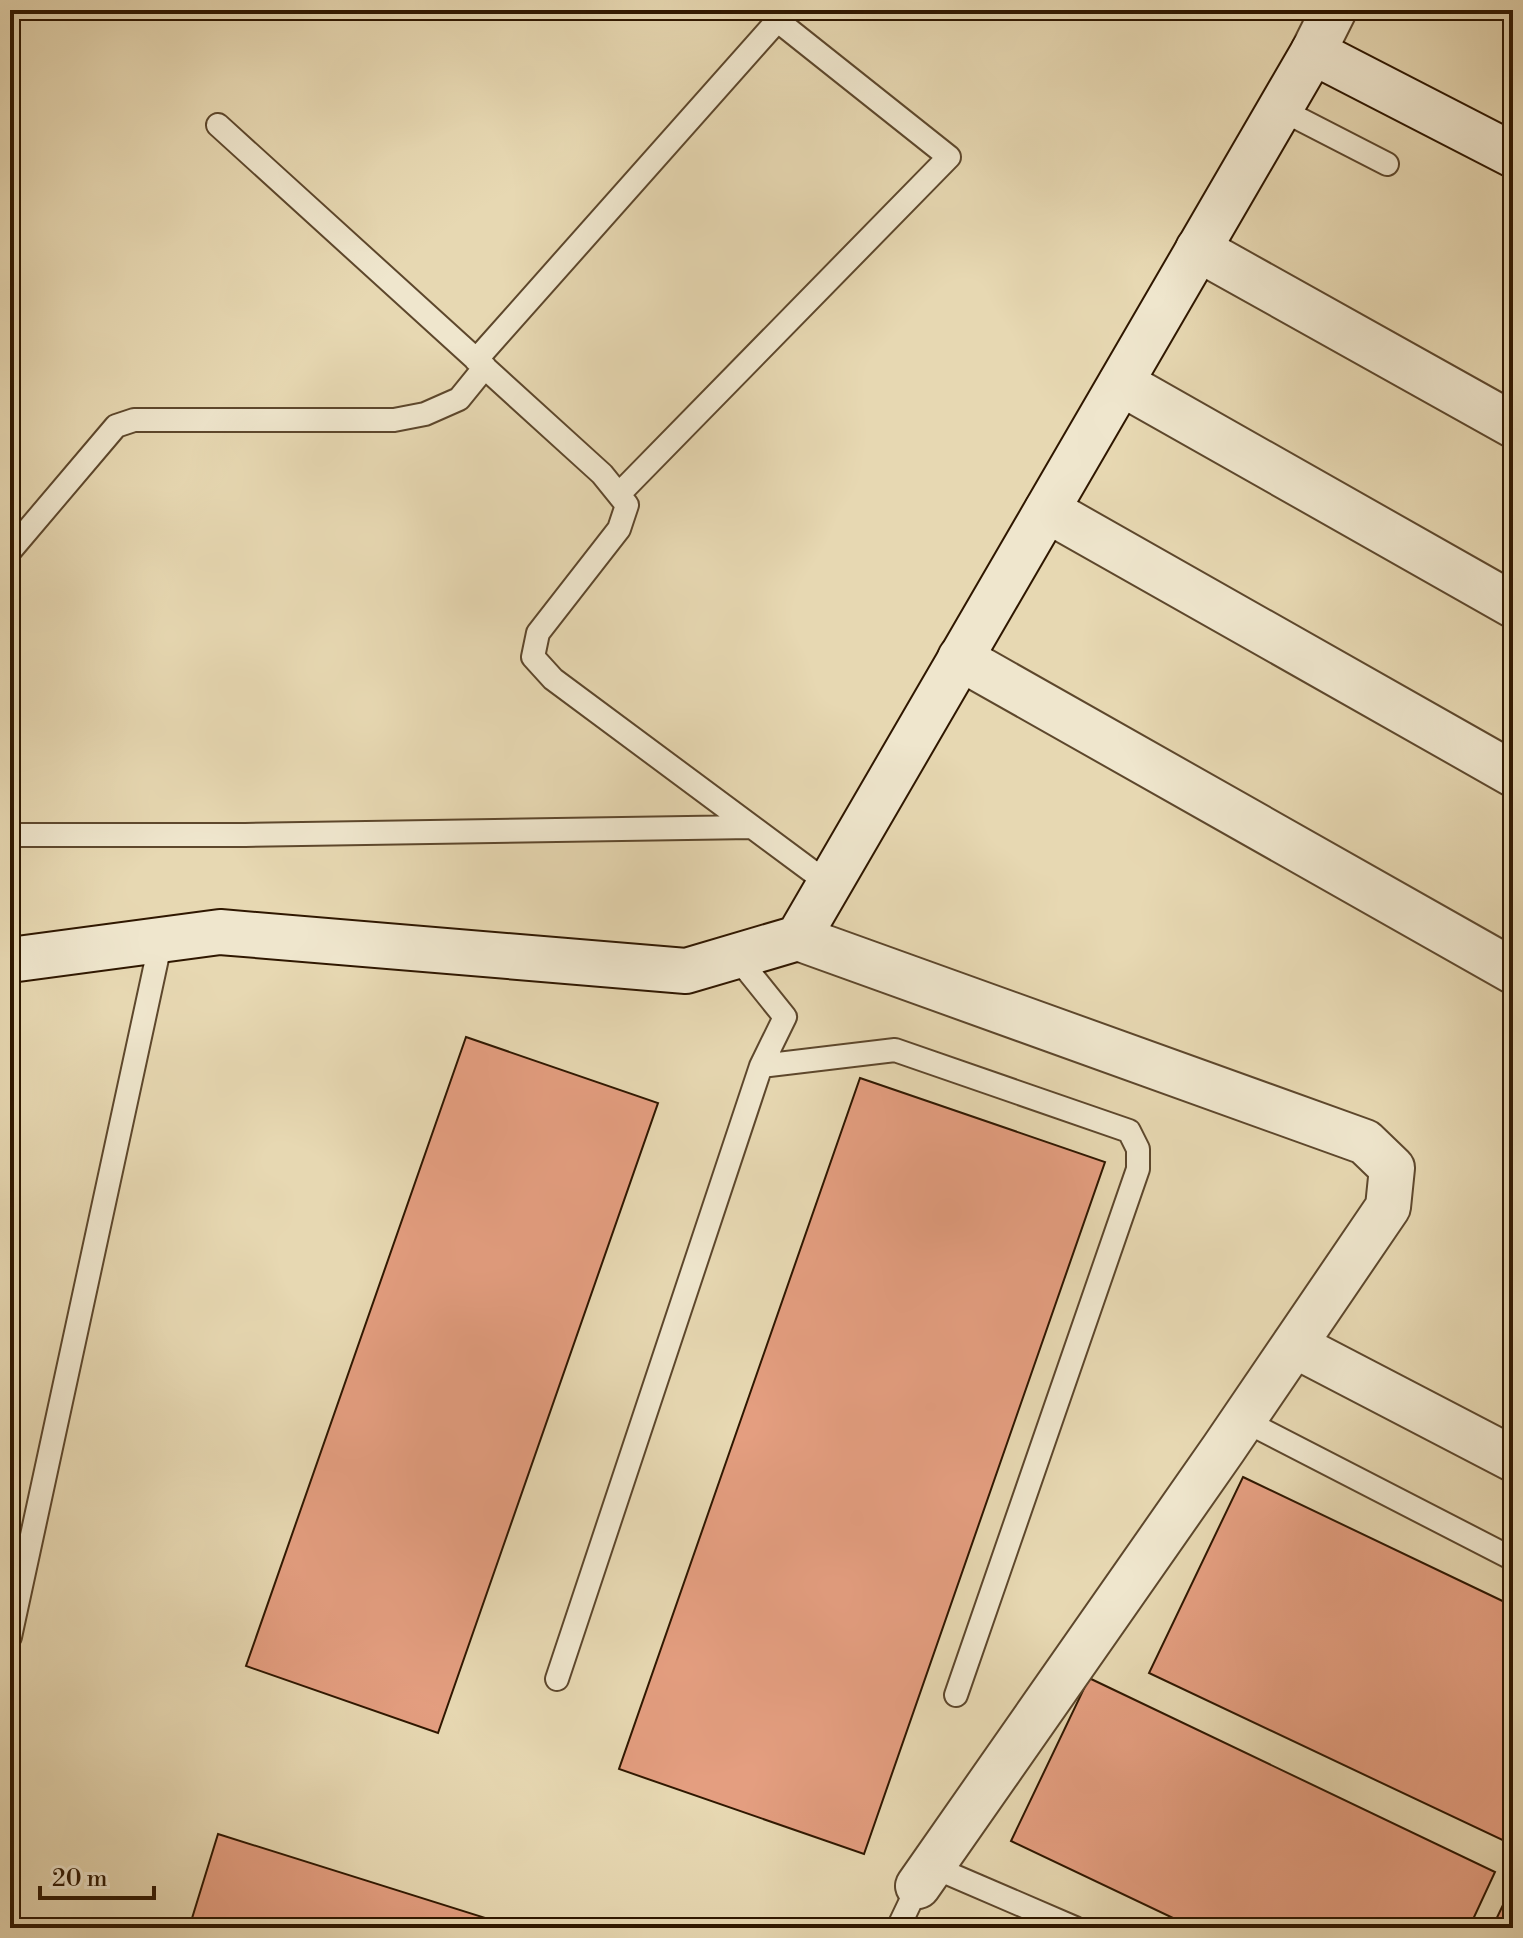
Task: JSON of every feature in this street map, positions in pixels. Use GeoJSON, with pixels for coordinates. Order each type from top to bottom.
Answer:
{"type":"FeatureCollection","features":[{"type":"Feature","properties":{"kind":"street"},"geometry":{"type":"LineString","coordinates":[[798,938],[1313,52],[1334,10]]}},
{"type":"Feature","properties":{"kind":"street"},"geometry":{"type":"LineString","coordinates":[[1313,52],[1513,155]]}},
{"type":"Feature","properties":{"kind":"street"},"geometry":{"type":"LineString","coordinates":[[1198,249],[1513,425]]}},
{"type":"Feature","properties":{"kind":"street"},"geometry":{"type":"LineString","coordinates":[[1121,383],[1513,605]]}},
{"type":"Feature","properties":{"kind":"street"},"geometry":{"type":"LineString","coordinates":[[1047,510],[1513,774]]}},
{"type":"Feature","properties":{"kind":"street"},"geometry":{"type":"LineString","coordinates":[[960,658],[1513,971]]}},
{"type":"Feature","properties":{"kind":"street"},"geometry":{"type":"LineString","coordinates":[[10,960],[220,932],[686,971],[798,938],[1365,1142],[1392,1168],[1388,1207],[924,1876]]}},
{"type":"Feature","properties":{"kind":"street"},"geometry":{"type":"LineString","coordinates":[[1294,1345],[1513,1459]]}},
{"type":"Feature","properties":{"kind":"lane"},"geometry":{"type":"LineString","coordinates":[[10,551],[116,426],[134,420],[394,420],[425,414],[459,399],[480,364],[783,15],[949,157],[620,493]]}},
{"type":"Feature","properties":{"kind":"lane"},"geometry":{"type":"LineString","coordinates":[[1280,109],[1387,164]]}},
{"type":"Feature","properties":{"kind":"lane"},"geometry":{"type":"LineString","coordinates":[[218,125],[620,493],[627,505],[619,529],[538,633],[533,657],[553,679],[829,884]]}},
{"type":"Feature","properties":{"kind":"lane"},"geometry":{"type":"LineString","coordinates":[[10,835],[245,835],[752,827]]}},
{"type":"Feature","properties":{"kind":"lane"},"geometry":{"type":"LineString","coordinates":[[10,1637],[161,940]]}},
{"type":"Feature","properties":{"kind":"lane"},"geometry":{"type":"LineString","coordinates":[[557,1679],[761,1066],[785,1017],[736,956]]}},
{"type":"Feature","properties":{"kind":"lane"},"geometry":{"type":"LineString","coordinates":[[761,1066],[895,1050],[1129,1131],[1138,1149],[1138,1169],[956,1695]]}},
{"type":"Feature","properties":{"kind":"lane"},"geometry":{"type":"LineString","coordinates":[[1243,1420],[1513,1559]]}},
{"type":"Feature","properties":{"kind":"lane"},"geometry":{"type":"LineString","coordinates":[[898,1928],[924,1876],[1075,1928]]}},
{"type":"Feature","properties":{"kind":"building"},"geometry":{"type":"Polygon","coordinates":[[[466,1037],[658,1103],[438,1733],[246,1666],[466,1037]]]}},
{"type":"Feature","properties":{"kind":"building"},"geometry":{"type":"Polygon","coordinates":[[[860,1078],[1105,1162],[864,1854],[619,1769],[860,1078]]]}},
{"type":"Feature","properties":{"kind":"building"},"geometry":{"type":"Polygon","coordinates":[[[1243,1477],[1513,1606],[1513,1845],[1149,1673],[1243,1477]]]}},
{"type":"Feature","properties":{"kind":"building"},"geometry":{"type":"Polygon","coordinates":[[[1089,1678],[1495,1872],[1469,1928],[1194,1928],[1011,1841],[1089,1678]]]}},
{"type":"Feature","properties":{"kind":"building"},"geometry":{"type":"Polygon","coordinates":[[[218,1834],[517,1928],[189,1928],[218,1834]]]}},
{"type":"Feature","properties":{"kind":"building"},"geometry":{"type":"Polygon","coordinates":[[[1513,1884],[1513,1928],[1492,1928],[1513,1884]]]}}]}
